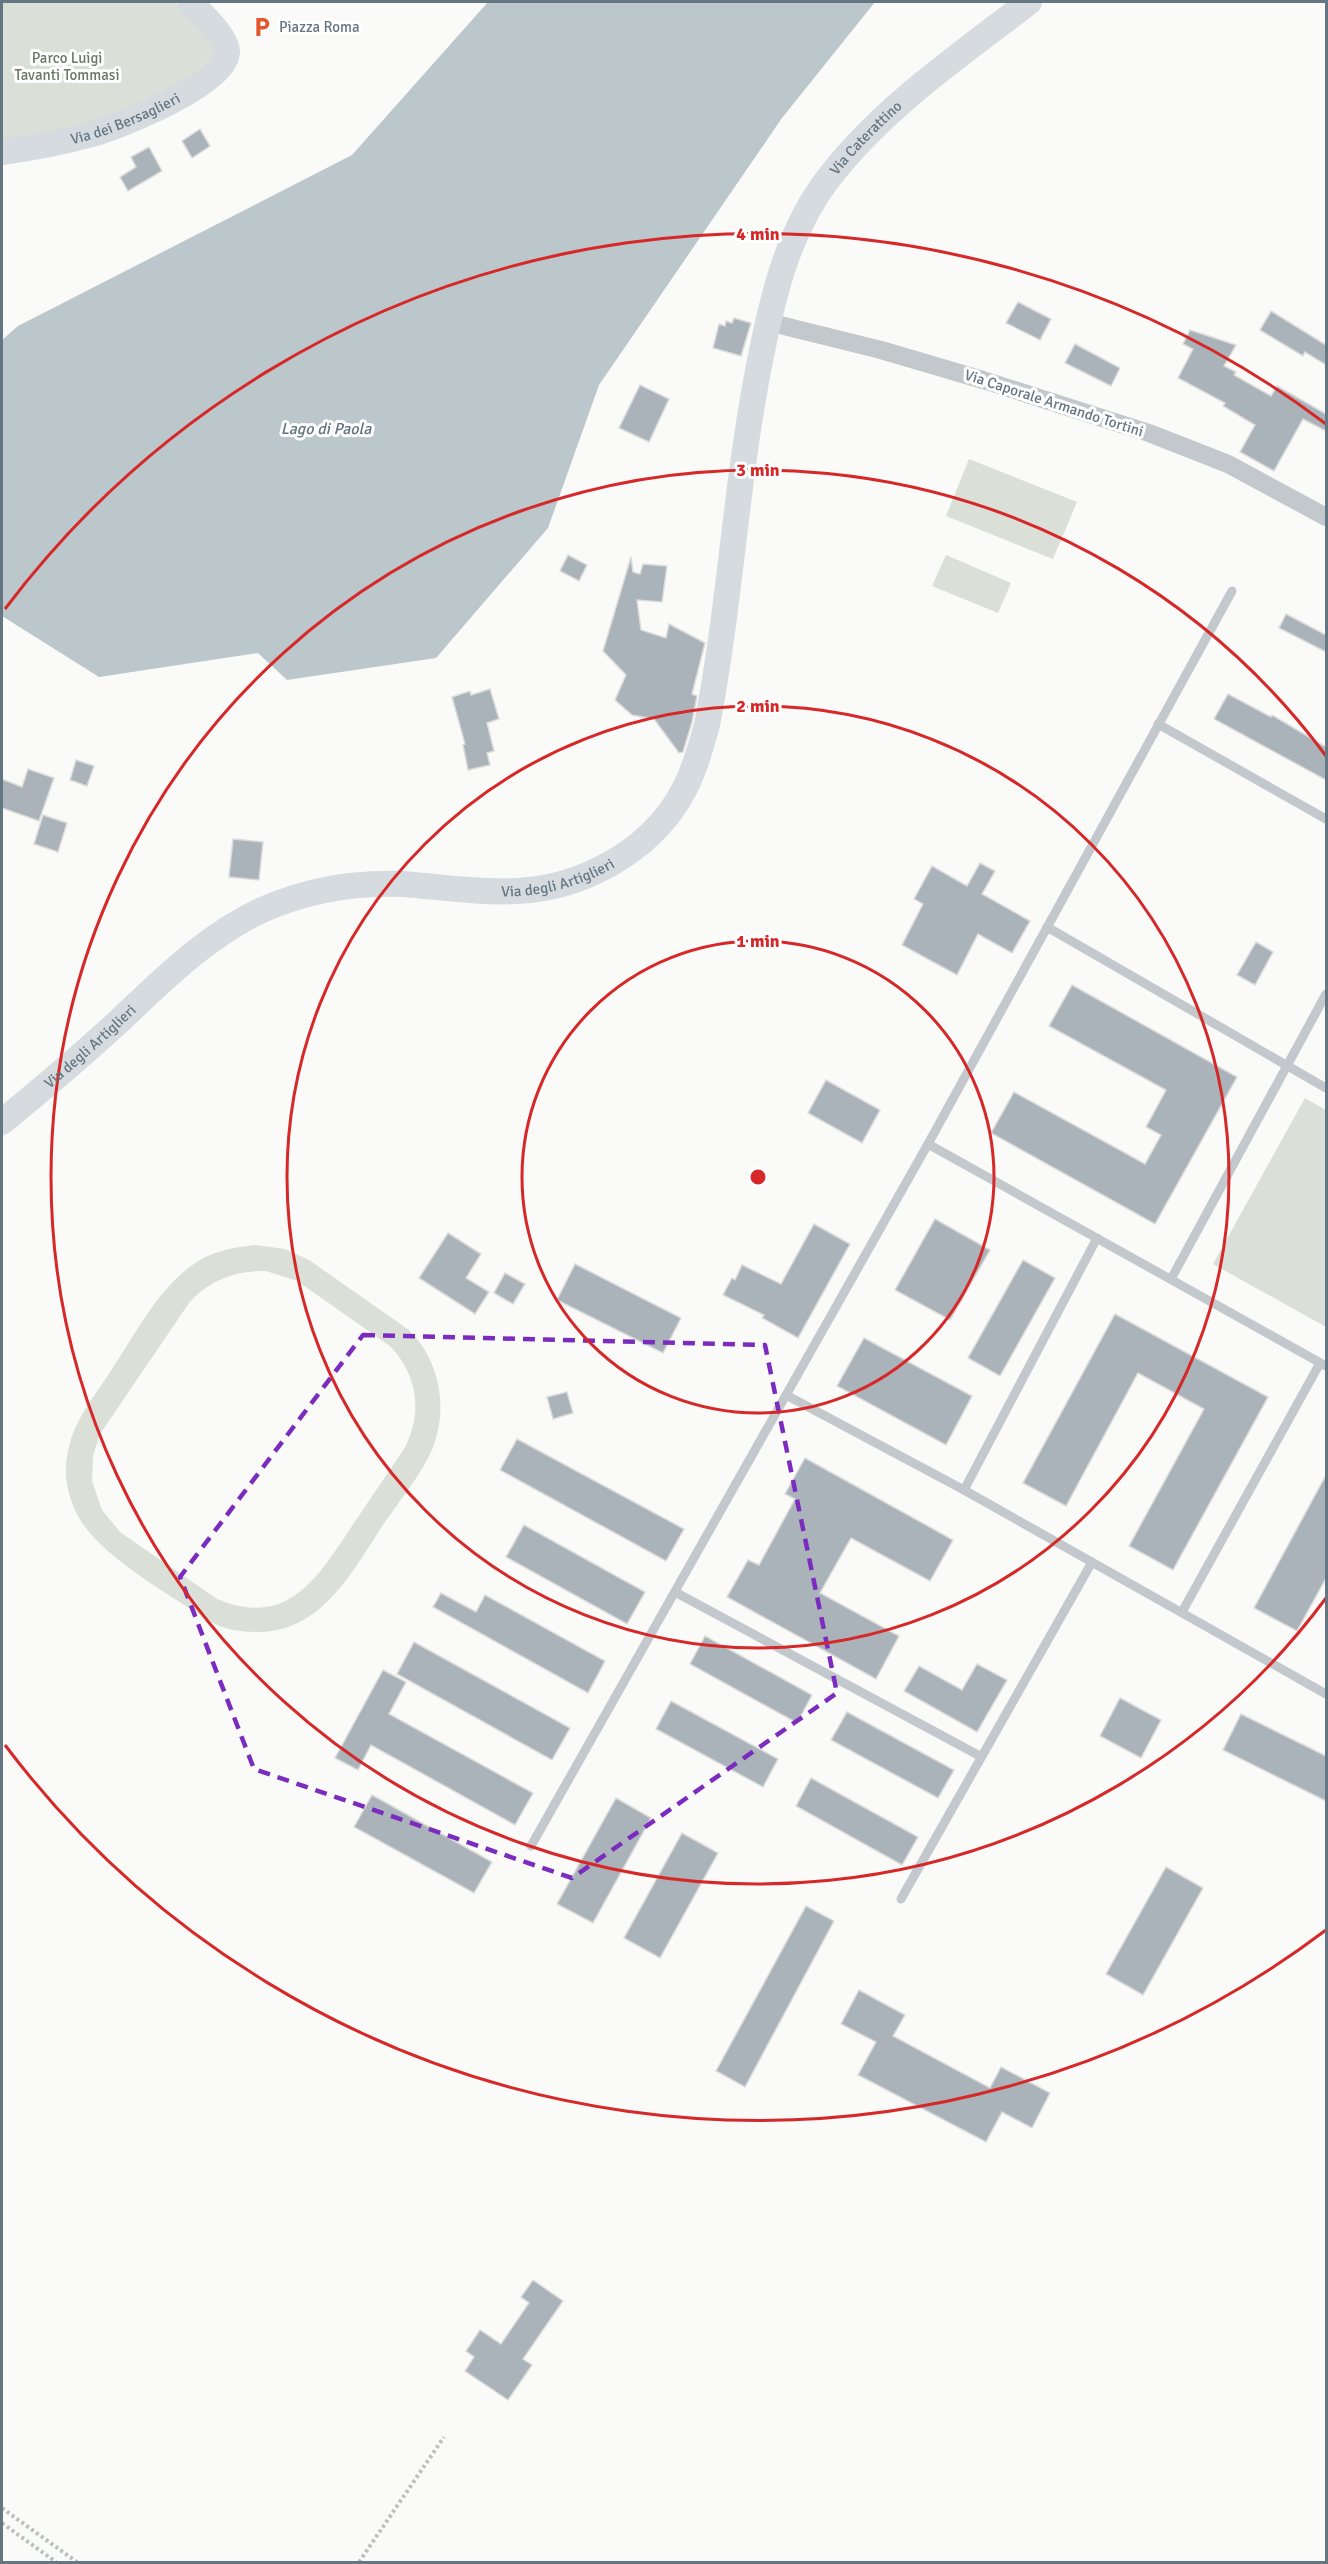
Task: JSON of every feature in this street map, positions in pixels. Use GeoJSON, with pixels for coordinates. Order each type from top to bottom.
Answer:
{"type":"FeatureCollection","features":[{"type":"Feature","properties":{"kind":"street","name":"Via dei Bersaglieri"},"geometry":{"type":"LineString","coordinates":[[2,152],[72,139],[133,119],[202,83],[223,64],[227,52],[222,38],[190,2]]}},
{"type":"Feature","properties":{"kind":"street","name":"Via Caterattino"},"geometry":{"type":"LineString","coordinates":[[768,322],[785,261],[796,235],[834,171],[864,138],[915,91],[1029,2]]}},
{"type":"Feature","properties":{"kind":"street","name":"Via Caporale Armando Tortini"},"geometry":{"type":"LineString","coordinates":[[768,322],[881,350],[1149,433],[1228,464],[1326,517]]}},
{"type":"Feature","properties":{"kind":"street","name":"Via degli Artiglieri"},"geometry":{"type":"LineString","coordinates":[[2,1122],[82,1055],[196,951],[261,911],[316,891],[360,885],[401,884],[511,891],[557,885],[582,877],[610,863],[634,848],[656,828],[684,790],[707,725],[749,421],[768,322]]}},
{"type":"Feature","properties":{"kind":"lane"},"geometry":{"type":"LineString","coordinates":[[531,1846],[928,1144],[1232,591]]}},
{"type":"Feature","properties":{"kind":"lane"},"geometry":{"type":"LineString","coordinates":[[1158,724],[1326,819]]}},
{"type":"Feature","properties":{"kind":"lane"},"geometry":{"type":"LineString","coordinates":[[1047,927],[1326,1088]]}},
{"type":"Feature","properties":{"kind":"lane"},"geometry":{"type":"LineString","coordinates":[[1171,1279],[1326,994]]}},
{"type":"Feature","properties":{"kind":"lane"},"geometry":{"type":"LineString","coordinates":[[928,1144],[1323,1364],[1182,1612]]}},
{"type":"Feature","properties":{"kind":"lane"},"geometry":{"type":"LineString","coordinates":[[964,1490],[1097,1238]]}},
{"type":"Feature","properties":{"kind":"lane"},"geometry":{"type":"LineString","coordinates":[[786,1395],[964,1490],[1326,1694]]}},
{"type":"Feature","properties":{"kind":"lane"},"geometry":{"type":"LineString","coordinates":[[901,1899],[1092,1562]]}},
{"type":"Feature","properties":{"kind":"lane"},"geometry":{"type":"LineString","coordinates":[[675,1592],[980,1756]]}},
{"type":"Feature","properties":{"kind":"path"},"geometry":{"type":"LineString","coordinates":[[358,2562],[444,2437]]}},
{"type":"Feature","properties":{"kind":"path"},"geometry":{"type":"LineString","coordinates":[[2,2508],[77,2562]]}},
{"type":"Feature","properties":{"kind":"path"},"geometry":{"type":"LineString","coordinates":[[2,2523],[56,2562]]}},
{"type":"Feature","properties":{"kind":"highlighted area"},"geometry":{"type":"Polygon","coordinates":[[[363,1335],[765,1345],[837,1693],[572,1878],[254,1769],[180,1577],[363,1335]]]}},
{"type":"Feature","properties":{"kind":"green space","name":"Parco Luigi Tavanti Tommasi"},"geometry":{"type":"Polygon","coordinates":[[[2,2],[175,2],[219,51],[190,77],[99,126],[2,143],[2,2]]]}},
{"type":"Feature","properties":{"kind":"green space"},"geometry":{"type":"Polygon","coordinates":[[[969,459],[1077,502],[1053,559],[946,516],[969,459]]]}},
{"type":"Feature","properties":{"kind":"green space"},"geometry":{"type":"Polygon","coordinates":[[[946,555],[1011,583],[998,613],[932,586],[946,555]]]}},
{"type":"Feature","properties":{"kind":"green space"},"geometry":{"type":"Polygon","coordinates":[[[1305,1098],[1326,1110],[1326,1327],[1213,1264],[1305,1098]]]}},
{"type":"Feature","properties":{"kind":"green space"},"geometry":{"type":"Polygon","coordinates":[[[256,1245],[285,1249],[309,1260],[409,1330],[420,1343],[435,1372],[439,1388],[440,1420],[437,1436],[426,1462],[335,1594],[320,1609],[303,1620],[284,1628],[249,1632],[225,1628],[213,1623],[156,1587],[116,1558],[85,1526],[75,1510],[67,1485],[66,1460],[77,1423],[161,1295],[186,1270],[200,1260],[220,1251],[256,1245]],[[255,1271],[224,1278],[197,1295],[189,1303],[100,1434],[93,1456],[92,1481],[102,1510],[120,1532],[217,1599],[241,1606],[263,1607],[281,1603],[297,1594],[311,1581],[325,1566],[404,1449],[414,1422],[415,1395],[412,1382],[407,1369],[390,1346],[297,1281],[266,1271],[255,1271]]]}},
{"type":"Feature","properties":{"kind":"water","name":"Lago di Paola"},"geometry":{"type":"Polygon","coordinates":[[[488,2],[875,2],[782,118],[599,385],[548,528],[436,658],[287,680],[258,653],[99,677],[2,616],[2,340],[18,326],[352,155],[488,2]]]}},
{"type":"Feature","properties":{"kind":"building"},"geometry":{"type":"Polygon","coordinates":[[[200,129],[210,146],[192,158],[182,141],[200,129]]]}},
{"type":"Feature","properties":{"kind":"building"},"geometry":{"type":"Polygon","coordinates":[[[149,147],[162,171],[128,191],[120,177],[136,167],[131,157],[149,147]]]}},
{"type":"Feature","properties":{"kind":"building"},"geometry":{"type":"Polygon","coordinates":[[[1018,302],[1051,319],[1040,340],[1006,323],[1018,302]]]}},
{"type":"Feature","properties":{"kind":"building"},"geometry":{"type":"Polygon","coordinates":[[[1271,311],[1326,345],[1326,365],[1305,352],[1303,356],[1260,330],[1271,311]]]}},
{"type":"Feature","properties":{"kind":"building"},"geometry":{"type":"Polygon","coordinates":[[[734,318],[751,323],[741,356],[713,348],[719,324],[725,326],[726,321],[732,323],[734,318]]]}},
{"type":"Feature","properties":{"kind":"building"},"geometry":{"type":"Polygon","coordinates":[[[1190,330],[1236,345],[1224,366],[1236,372],[1234,375],[1271,396],[1277,386],[1326,414],[1326,431],[1303,419],[1274,471],[1240,452],[1255,425],[1223,406],[1225,403],[1178,378],[1193,349],[1183,344],[1190,330]]]}},
{"type":"Feature","properties":{"kind":"building"},"geometry":{"type":"Polygon","coordinates":[[[1075,344],[1120,368],[1111,386],[1065,363],[1075,344]]]}},
{"type":"Feature","properties":{"kind":"building"},"geometry":{"type":"Polygon","coordinates":[[[640,385],[669,399],[649,442],[619,428],[640,385]]]}},
{"type":"Feature","properties":{"kind":"building"},"geometry":{"type":"Polygon","coordinates":[[[568,555],[587,565],[579,581],[560,571],[568,555]]]}},
{"type":"Feature","properties":{"kind":"building"},"geometry":{"type":"Polygon","coordinates":[[[631,557],[633,572],[640,574],[643,564],[667,566],[662,602],[637,600],[641,630],[666,638],[669,624],[705,643],[692,694],[697,696],[692,722],[683,752],[679,753],[654,719],[632,715],[615,700],[626,675],[603,651],[631,557]]]}},
{"type":"Feature","properties":{"kind":"building"},"geometry":{"type":"Polygon","coordinates":[[[1286,614],[1326,635],[1326,652],[1279,628],[1286,614]]]}},
{"type":"Feature","properties":{"kind":"building"},"geometry":{"type":"Polygon","coordinates":[[[490,689],[499,719],[487,723],[494,751],[487,753],[490,765],[468,770],[463,745],[465,744],[452,697],[470,691],[471,695],[490,689]]]}},
{"type":"Feature","properties":{"kind":"building"},"geometry":{"type":"Polygon","coordinates":[[[1228,694],[1271,717],[1272,715],[1326,747],[1326,780],[1214,719],[1228,694]]]}},
{"type":"Feature","properties":{"kind":"building"},"geometry":{"type":"Polygon","coordinates":[[[76,760],[94,766],[87,786],[70,780],[76,760]]]}},
{"type":"Feature","properties":{"kind":"building"},"geometry":{"type":"Polygon","coordinates":[[[28,769],[54,778],[39,821],[2,808],[2,779],[22,787],[28,769]]]}},
{"type":"Feature","properties":{"kind":"building"},"geometry":{"type":"Polygon","coordinates":[[[43,815],[67,823],[58,852],[34,844],[43,815]]]}},
{"type":"Feature","properties":{"kind":"building"},"geometry":{"type":"Polygon","coordinates":[[[233,839],[263,842],[259,880],[229,877],[233,839]]]}},
{"type":"Feature","properties":{"kind":"building"},"geometry":{"type":"Polygon","coordinates":[[[980,863],[995,871],[982,894],[1030,921],[1012,953],[978,934],[957,975],[902,945],[923,904],[914,899],[932,866],[967,886],[980,863]]]}},
{"type":"Feature","properties":{"kind":"building"},"geometry":{"type":"Polygon","coordinates":[[[1256,942],[1273,952],[1255,985],[1237,975],[1256,942]]]}},
{"type":"Feature","properties":{"kind":"building"},"geometry":{"type":"Polygon","coordinates":[[[1072,985],[1237,1077],[1155,1224],[991,1133],[1014,1092],[1145,1164],[1161,1135],[1146,1127],[1166,1090],[1049,1026],[1072,985]]]}},
{"type":"Feature","properties":{"kind":"building"},"geometry":{"type":"Polygon","coordinates":[[[826,1080],[880,1110],[862,1143],[808,1113],[826,1080]]]}},
{"type":"Feature","properties":{"kind":"building"},"geometry":{"type":"Polygon","coordinates":[[[935,1219],[990,1250],[950,1320],[895,1290],[935,1219]]]}},
{"type":"Feature","properties":{"kind":"building"},"geometry":{"type":"Polygon","coordinates":[[[814,1224],[850,1244],[798,1338],[762,1318],[764,1315],[723,1295],[732,1278],[735,1280],[742,1265],[781,1284],[814,1224]]]}},
{"type":"Feature","properties":{"kind":"building"},"geometry":{"type":"Polygon","coordinates":[[[448,1233],[481,1254],[466,1278],[489,1292],[475,1314],[419,1278],[448,1233]]]}},
{"type":"Feature","properties":{"kind":"building"},"geometry":{"type":"Polygon","coordinates":[[[1023,1260],[1055,1278],[1000,1376],[968,1358],[1023,1260]]]}},
{"type":"Feature","properties":{"kind":"building"},"geometry":{"type":"Polygon","coordinates":[[[575,1264],[681,1318],[663,1353],[557,1300],[575,1264]]]}},
{"type":"Feature","properties":{"kind":"building"},"geometry":{"type":"Polygon","coordinates":[[[505,1273],[525,1284],[513,1304],[494,1293],[505,1273]]]}},
{"type":"Feature","properties":{"kind":"building"},"geometry":{"type":"Polygon","coordinates":[[[1115,1314],[1268,1397],[1173,1570],[1129,1546],[1204,1409],[1138,1373],[1066,1506],[1023,1483],[1115,1314]]]}},
{"type":"Feature","properties":{"kind":"building"},"geometry":{"type":"Polygon","coordinates":[[[864,1338],[972,1396],[946,1445],[837,1386],[864,1338]]]}},
{"type":"Feature","properties":{"kind":"building"},"geometry":{"type":"Polygon","coordinates":[[[567,1392],[573,1413],[553,1419],[547,1397],[567,1392]]]}},
{"type":"Feature","properties":{"kind":"building"},"geometry":{"type":"Polygon","coordinates":[[[517,1439],[684,1529],[666,1561],[500,1470],[517,1439]]]}},
{"type":"Feature","properties":{"kind":"building"},"geometry":{"type":"Polygon","coordinates":[[[805,1458],[953,1540],[930,1581],[851,1538],[820,1593],[899,1636],[876,1679],[727,1597],[748,1560],[759,1565],[795,1499],[785,1494],[805,1458]]]}},
{"type":"Feature","properties":{"kind":"building"},"geometry":{"type":"Polygon","coordinates":[[[1326,1475],[1326,1578],[1297,1631],[1254,1608],[1326,1475]]]}},
{"type":"Feature","properties":{"kind":"building"},"geometry":{"type":"Polygon","coordinates":[[[524,1525],[645,1592],[627,1624],[506,1557],[524,1525]]]}},
{"type":"Feature","properties":{"kind":"building"},"geometry":{"type":"Polygon","coordinates":[[[441,1593],[476,1612],[485,1595],[605,1661],[588,1693],[433,1607],[441,1593]]]}},
{"type":"Feature","properties":{"kind":"building"},"geometry":{"type":"Polygon","coordinates":[[[705,1636],[812,1695],[797,1723],[690,1664],[705,1636]]]}},
{"type":"Feature","properties":{"kind":"building"},"geometry":{"type":"Polygon","coordinates":[[[414,1642],[570,1728],[552,1760],[397,1674],[414,1642]]]}},
{"type":"Feature","properties":{"kind":"building"},"geometry":{"type":"Polygon","coordinates":[[[977,1664],[1007,1680],[977,1732],[904,1691],[919,1666],[962,1690],[977,1664]]]}},
{"type":"Feature","properties":{"kind":"building"},"geometry":{"type":"Polygon","coordinates":[[[383,1670],[406,1682],[389,1714],[533,1793],[515,1825],[371,1745],[358,1770],[335,1758],[383,1670]]]}},
{"type":"Feature","properties":{"kind":"building"},"geometry":{"type":"Polygon","coordinates":[[[1120,1698],[1161,1720],[1141,1758],[1100,1736],[1120,1698]]]}},
{"type":"Feature","properties":{"kind":"building"},"geometry":{"type":"Polygon","coordinates":[[[671,1701],[778,1759],[763,1787],[656,1729],[671,1701]]]}},
{"type":"Feature","properties":{"kind":"building"},"geometry":{"type":"Polygon","coordinates":[[[847,1712],[954,1770],[938,1798],[831,1740],[847,1712]]]}},
{"type":"Feature","properties":{"kind":"building"},"geometry":{"type":"Polygon","coordinates":[[[1241,1714],[1326,1756],[1326,1801],[1223,1750],[1241,1714]]]}},
{"type":"Feature","properties":{"kind":"building"},"geometry":{"type":"Polygon","coordinates":[[[811,1778],[918,1837],[902,1865],[796,1806],[811,1778]]]}},
{"type":"Feature","properties":{"kind":"building"},"geometry":{"type":"Polygon","coordinates":[[[372,1795],[492,1862],[474,1893],[354,1827],[372,1795]]]}},
{"type":"Feature","properties":{"kind":"building"},"geometry":{"type":"Polygon","coordinates":[[[616,1798],[651,1818],[593,1923],[557,1904],[616,1798]]]}},
{"type":"Feature","properties":{"kind":"building"},"geometry":{"type":"Polygon","coordinates":[[[682,1833],[718,1853],[660,1958],[624,1938],[682,1833]]]}},
{"type":"Feature","properties":{"kind":"building"},"geometry":{"type":"Polygon","coordinates":[[[1166,1867],[1203,1888],[1143,1995],[1106,1974],[1166,1867]]]}},
{"type":"Feature","properties":{"kind":"building"},"geometry":{"type":"Polygon","coordinates":[[[806,1906],[834,1921],[745,2087],[716,2071],[806,1906]]]}},
{"type":"Feature","properties":{"kind":"building"},"geometry":{"type":"Polygon","coordinates":[[[859,1990],[905,2015],[893,2036],[990,2088],[1001,2067],[1050,2093],[1032,2128],[1002,2112],[986,2142],[858,2075],[876,2042],[841,2024],[859,1990]]]}},
{"type":"Feature","properties":{"kind":"building"},"geometry":{"type":"Polygon","coordinates":[[[533,2280],[563,2301],[523,2359],[532,2365],[508,2400],[465,2371],[474,2357],[466,2351],[480,2330],[501,2344],[529,2303],[521,2297],[533,2280]]]}},
{"type":"Feature","properties":{"kind":"place","name":"Piazza Roma"},"geometry":{"type":"Point","coordinates":[262,27]}}]}
